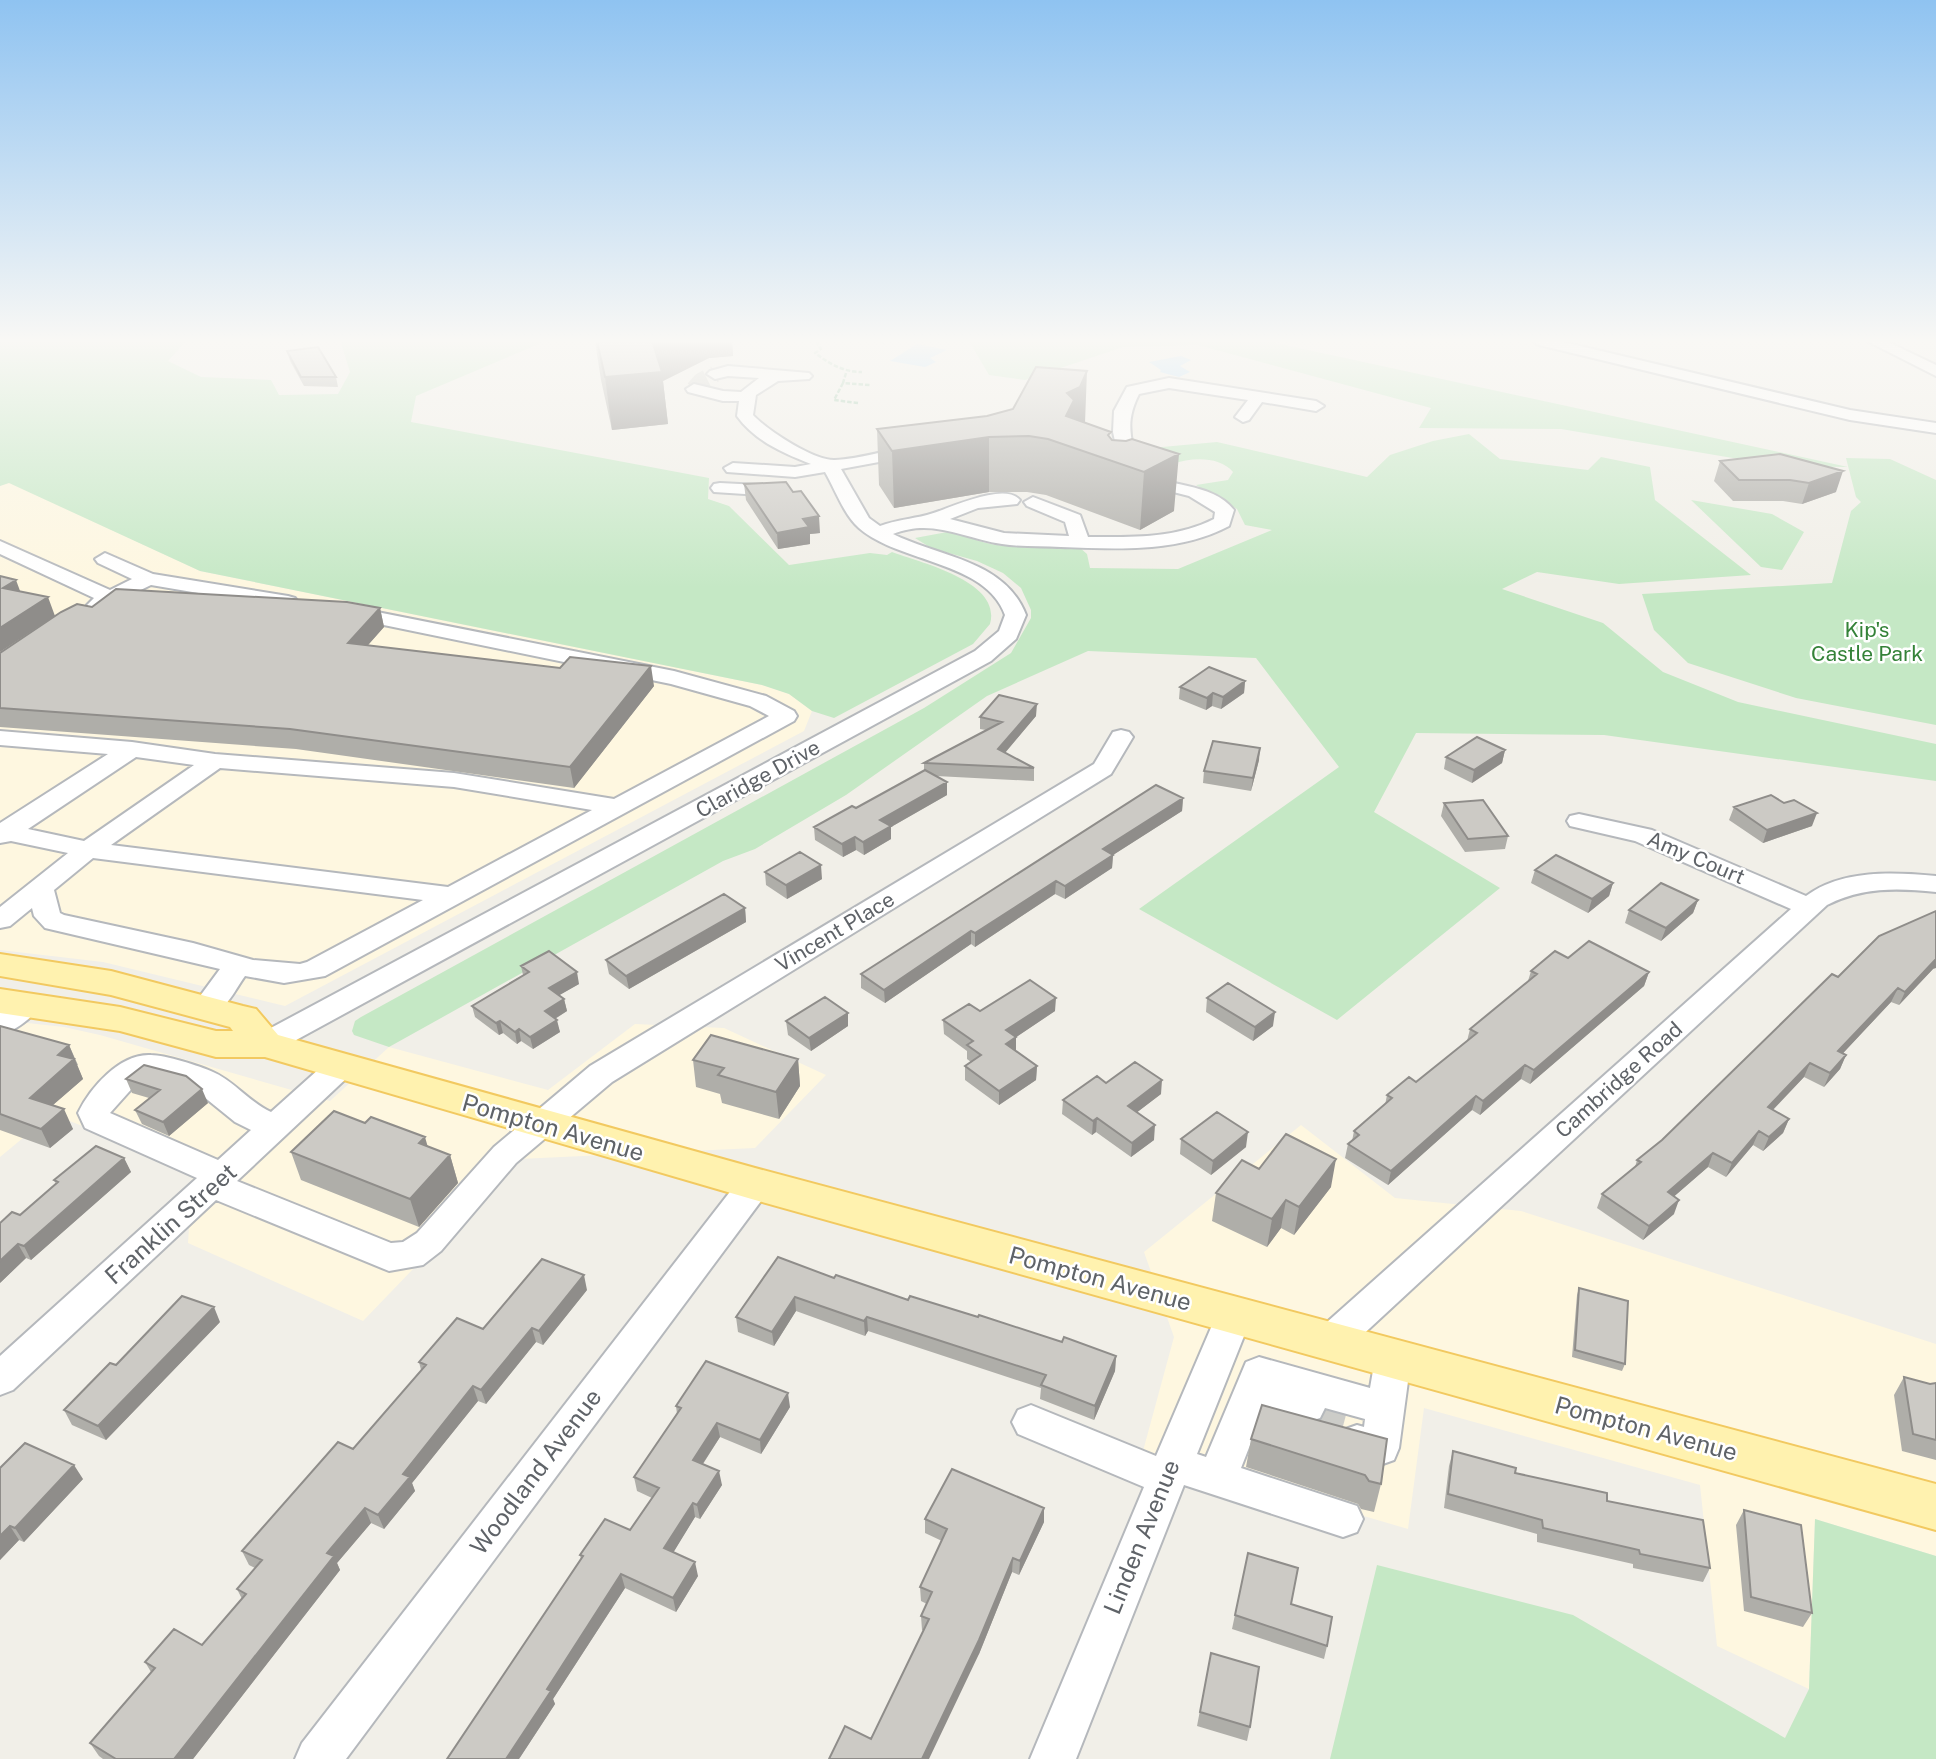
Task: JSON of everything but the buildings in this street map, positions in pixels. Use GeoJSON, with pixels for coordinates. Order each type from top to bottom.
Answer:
{"type":"FeatureCollection","features":[{"type":"Feature","properties":{"kind":"main road"},"geometry":{"type":"LineString","coordinates":[[0,965],[111,983],[207,1007],[243,1018],[265,1044]]}},
{"type":"Feature","properties":{"kind":"main road","name":"Pompton Avenue"},"geometry":{"type":"LineString","coordinates":[[9,1010],[120,1019],[216,1044],[265,1044],[542,1125],[1936,1507]]}},
{"type":"Feature","properties":{"kind":"street"},"geometry":{"type":"LineString","coordinates":[[750,423],[779,444],[831,466]]}},
{"type":"Feature","properties":{"kind":"street"},"geometry":{"type":"LineString","coordinates":[[930,520],[955,524],[983,535],[1004,539],[1153,541],[1199,534],[1222,523],[1225,510],[1195,492],[1143,478],[1120,451],[1121,423]]}},
{"type":"Feature","properties":{"kind":"street"},"geometry":{"type":"LineString","coordinates":[[1903,423],[1936,428]]}},
{"type":"Feature","properties":{"kind":"street"},"geometry":{"type":"LineString","coordinates":[[733,468],[795,472],[908,450],[929,456]]}},
{"type":"Feature","properties":{"kind":"street","name":"Claridge Drive"},"geometry":{"type":"LineString","coordinates":[[265,1044],[983,656],[1003,641],[1009,633],[1014,616],[1010,600],[999,585],[968,568],[897,543],[877,533],[862,521],[831,466]]}},
{"type":"Feature","properties":{"kind":"street"},"geometry":{"type":"LineString","coordinates":[[720,488],[781,491],[795,472]]}},
{"type":"Feature","properties":{"kind":"street"},"geometry":{"type":"LineString","coordinates":[[1125,486],[1143,478]]}},
{"type":"Feature","properties":{"kind":"street"},"geometry":{"type":"LineString","coordinates":[[877,533],[899,524],[930,520],[975,503],[1011,500]]}},
{"type":"Feature","properties":{"kind":"street"},"geometry":{"type":"LineString","coordinates":[[1033,502],[1073,519],[1080,540]]}},
{"type":"Feature","properties":{"kind":"street"},"geometry":{"type":"LineString","coordinates":[[1161,519],[1199,534]]}},
{"type":"Feature","properties":{"kind":"street"},"geometry":{"type":"LineString","coordinates":[[0,547],[110,598]]}},
{"type":"Feature","properties":{"kind":"street"},"geometry":{"type":"LineString","coordinates":[[40,888],[48,916],[55,922],[192,952],[238,965],[293,974],[315,970],[786,716],[758,701],[674,678],[529,650],[376,616],[148,579],[105,559]]}},
{"type":"Feature","properties":{"kind":"street"},"geometry":{"type":"LineString","coordinates":[[80,614],[148,579]]}},
{"type":"Feature","properties":{"kind":"street","name":"Vincent Place"},"geometry":{"type":"LineString","coordinates":[[275,1128],[246,1114],[204,1080],[150,1065],[125,1076],[98,1104],[94,1113],[96,1121],[218,1181],[389,1257],[411,1255],[429,1242],[505,1155],[601,1074],[1103,769],[1121,737]]}},
{"type":"Feature","properties":{"kind":"street"},"geometry":{"type":"LineString","coordinates":[[0,738],[132,750],[215,761],[454,780],[618,807]]}},
{"type":"Feature","properties":{"kind":"street"},"geometry":{"type":"LineString","coordinates":[[3,833],[132,750]]}},
{"type":"Feature","properties":{"kind":"street"},"geometry":{"type":"LineString","coordinates":[[0,920],[88,850],[215,761]]}},
{"type":"Feature","properties":{"kind":"street","name":"Amy Court"},"geometry":{"type":"LineString","coordinates":[[1579,821],[1643,835],[1809,907]]}},
{"type":"Feature","properties":{"kind":"street"},"geometry":{"type":"LineString","coordinates":[[3,833],[88,850],[453,896]]}},
{"type":"Feature","properties":{"kind":"street","name":"Cambridge Road"},"geometry":{"type":"LineString","coordinates":[[1330,1342],[1809,907],[1830,892],[1859,883],[1895,880],[1936,884]]}},
{"type":"Feature","properties":{"kind":"street"},"geometry":{"type":"LineString","coordinates":[[207,1007],[238,965]]}},
{"type":"Feature","properties":{"kind":"street","name":"Franklin Street"},"geometry":{"type":"LineString","coordinates":[[0,1379],[340,1067]]}},
{"type":"Feature","properties":{"kind":"street","name":"Woodland Avenue"},"geometry":{"type":"LineString","coordinates":[[318,1759],[755,1184]]}},
{"type":"Feature","properties":{"kind":"street","name":"Linden Avenue"},"geometry":{"type":"LineString","coordinates":[[1053,1759],[1234,1316]]}},
{"type":"Feature","properties":{"kind":"street"},"geometry":{"type":"LineString","coordinates":[[1217,1479],[1259,1373],[1371,1424],[1393,1359]]}},
{"type":"Feature","properties":{"kind":"street"},"geometry":{"type":"LineString","coordinates":[[1206,1384],[1304,1417]]}},
{"type":"Feature","properties":{"kind":"street"},"geometry":{"type":"LineString","coordinates":[[1031,1422],[1169,1471],[1217,1479],[1343,1518]]}},
{"type":"Feature","properties":{"kind":"shaded area"},"geometry":{"type":"Polygon","coordinates":[[[9,482],[200,571],[762,685],[789,694],[812,711],[804,731],[285,1006],[103,962],[0,950],[0,486],[9,482]]]}},
{"type":"Feature","properties":{"kind":"shaded area"},"geometry":{"type":"Polygon","coordinates":[[[0,1020],[64,1027],[100,1035],[330,1101],[389,1047],[548,1090],[635,1024],[724,1028],[826,1075],[755,1148],[519,1159],[363,1321],[188,1243],[193,1170],[52,1114],[0,1157],[0,1020]]]}},
{"type":"Feature","properties":{"kind":"shaded area"},"geometry":{"type":"Polygon","coordinates":[[[1301,1125],[1395,1198],[1521,1211],[1936,1344],[1936,1556],[1815,1519],[1809,1689],[1717,1646],[1700,1485],[1424,1408],[1408,1529],[1143,1451],[1174,1337],[1144,1252],[1301,1125]]]}},
{"type":"Feature","properties":{"kind":"green space"},"geometry":{"type":"Polygon","coordinates":[[[0,423],[417,423],[709,478],[708,499],[729,506],[789,565],[870,553],[887,555],[892,552],[939,568],[972,585],[984,596],[990,609],[990,624],[973,644],[834,718],[812,711],[789,694],[762,685],[200,571],[9,483],[0,486],[0,423]]]}},
{"type":"Feature","properties":{"kind":"green space"},"geometry":{"type":"Polygon","coordinates":[[[1422,423],[1645,423],[1848,467],[1780,466],[1561,429],[1419,428],[1422,423]]]}},
{"type":"Feature","properties":{"kind":"green space"},"geometry":{"type":"Polygon","coordinates":[[[1469,434],[1500,459],[1588,470],[1601,457],[1650,467],[1655,500],[1751,575],[1619,584],[1537,572],[1502,589],[1603,623],[1663,672],[1738,702],[1936,744],[1936,781],[1604,735],[1416,733],[1374,812],[1500,888],[1337,1020],[1139,909],[1339,767],[1256,658],[1088,651],[987,696],[846,795],[755,849],[723,861],[389,1047],[354,1035],[352,1031],[355,1021],[361,1017],[924,708],[1011,653],[1031,618],[1031,610],[1021,588],[1003,573],[977,561],[931,548],[915,538],[958,530],[983,542],[999,545],[1079,547],[1087,554],[1090,568],[1178,569],[1272,530],[1245,525],[1237,509],[1196,485],[1228,480],[1233,472],[1227,467],[1205,459],[1173,464],[1151,448],[1217,442],[1367,477],[1390,455],[1433,441],[1469,434]]]}},
{"type":"Feature","properties":{"kind":"green space","name":"Kip's Castle Park"},"geometry":{"type":"Polygon","coordinates":[[[1846,458],[1890,459],[1936,480],[1936,725],[1796,698],[1688,663],[1654,630],[1642,594],[1832,583],[1851,511],[1861,502],[1856,497],[1846,458]]]}},
{"type":"Feature","properties":{"kind":"green space"},"geometry":{"type":"Polygon","coordinates":[[[1691,500],[1772,514],[1804,532],[1782,570],[1761,567],[1691,500]]]}},
{"type":"Feature","properties":{"kind":"green space"},"geometry":{"type":"Polygon","coordinates":[[[1815,1519],[1936,1556],[1936,1759],[1330,1759],[1377,1565],[1573,1615],[1785,1738],[1809,1689],[1815,1519]]]}},
{"type":"Feature","properties":{"kind":"tunnel"},"geometry":{"type":"LineString","coordinates":[[1307,1406],[1359,1420]]}}]}
